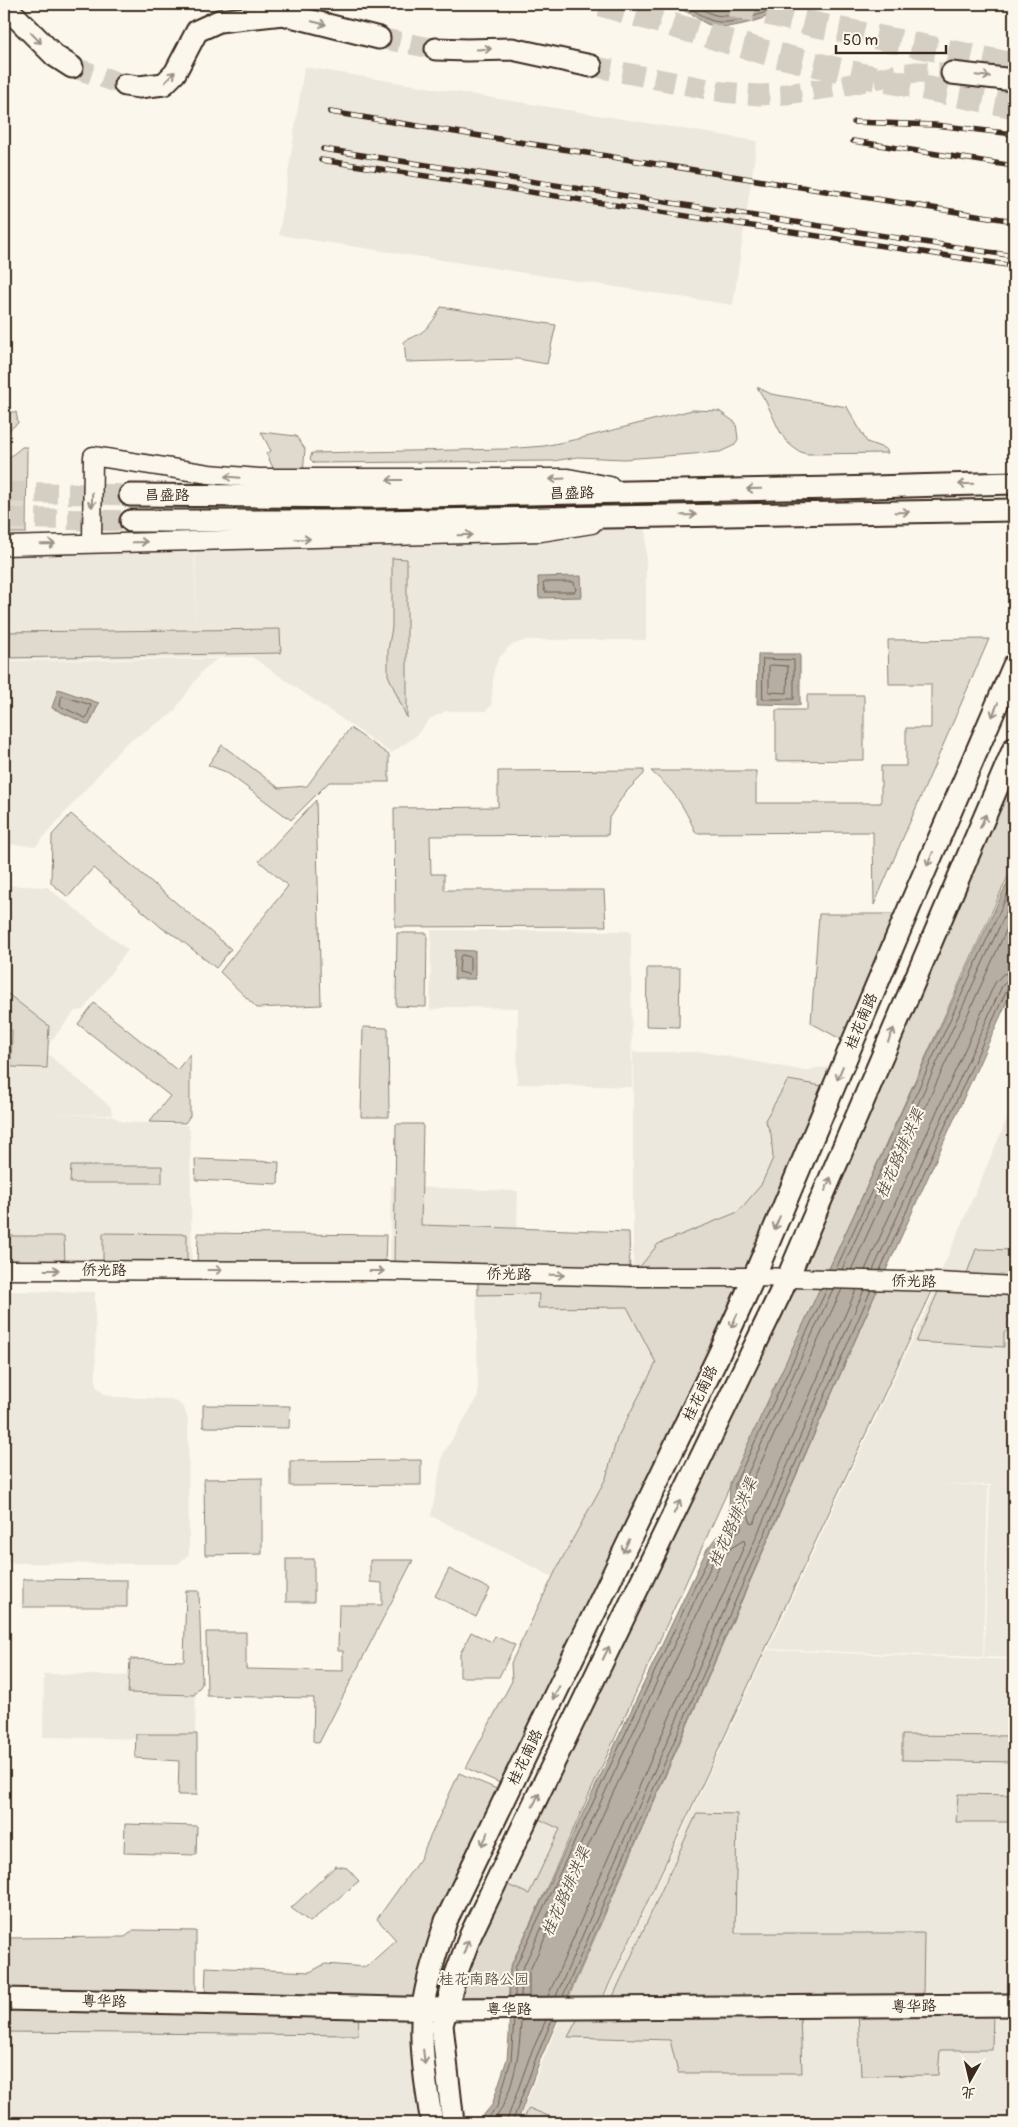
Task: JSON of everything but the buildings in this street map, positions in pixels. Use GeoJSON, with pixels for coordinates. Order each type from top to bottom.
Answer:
{"type":"FeatureCollection","features":[{"type":"Feature","properties":{"kind":"main road"},"geometry":{"type":"LineString","coordinates":[[4,4],[55,56],[72,67]]}},
{"type":"Feature","properties":{"kind":"main road"},"geometry":{"type":"LineString","coordinates":[[125,85],[139,87],[164,84],[175,73],[197,31],[219,21],[283,14],[379,38]]}},
{"type":"Feature","properties":{"kind":"main road"},"geometry":{"type":"LineString","coordinates":[[436,49],[512,49],[591,66]]}},
{"type":"Feature","properties":{"kind":"main road"},"geometry":{"type":"LineString","coordinates":[[952,73],[1014,80]]}},
{"type":"Feature","properties":{"kind":"main road","name":"昌盛路"},"geometry":{"type":"LineString","coordinates":[[130,495],[376,497],[1014,483]]}},
{"type":"Feature","properties":{"kind":"main road"},"geometry":{"type":"LineString","coordinates":[[984,510],[1014,517]]}},
{"type":"Feature","properties":{"kind":"main road","name":"昌盛路"},"geometry":{"type":"LineString","coordinates":[[131,521],[377,521],[1014,510]]}},
{"type":"Feature","properties":{"kind":"main road","name":"桂花南路"},"geometry":{"type":"LineString","coordinates":[[432,2123],[423,2045],[423,2009],[430,1971],[446,1921],[721,1350],[754,1277],[909,908],[1014,665]]}},
{"type":"Feature","properties":{"kind":"main road","name":"桂花南路"},"geometry":{"type":"LineString","coordinates":[[453,2123],[442,2032],[445,2009],[470,1934],[788,1277],[1014,748]]}},
{"type":"Feature","properties":{"kind":"main road","name":"粤华路"},"geometry":{"type":"LineString","coordinates":[[4,2000],[423,2009],[1014,2004]]}},
{"type":"Feature","properties":{"kind":"street"},"geometry":{"type":"LineString","coordinates":[[92,544],[93,456],[230,477],[395,480],[568,478],[639,492]]}},
{"type":"Feature","properties":{"kind":"street"},"geometry":{"type":"LineString","coordinates":[[4,546],[541,532],[640,516]]}},
{"type":"Feature","properties":{"kind":"street","name":"侨光路"},"geometry":{"type":"LineString","coordinates":[[4,1270],[390,1271],[633,1277],[788,1277],[1014,1286]]}},
{"type":"Feature","properties":{"kind":"shaded area"},"geometry":{"type":"Polygon","coordinates":[[[304,67],[757,141],[733,305],[279,235],[304,67]]]}},
{"type":"Feature","properties":{"kind":"shaded area"},"geometry":{"type":"Polygon","coordinates":[[[646,517],[646,640],[527,640],[511,645],[499,658],[494,670],[491,706],[485,711],[446,711],[430,719],[415,737],[391,753],[252,657],[4,660],[4,547],[194,542],[196,628],[195,542],[646,517]]]}},
{"type":"Feature","properties":{"kind":"shaded area"},"geometry":{"type":"Polygon","coordinates":[[[217,659],[203,670],[172,714],[125,744],[36,846],[4,844],[4,661],[217,659]]]}},
{"type":"Feature","properties":{"kind":"shaded area"},"geometry":{"type":"Polygon","coordinates":[[[4,885],[47,887],[128,950],[83,1010],[75,1011],[44,1050],[4,1024],[4,885]]]}},
{"type":"Feature","properties":{"kind":"shaded area"},"geometry":{"type":"Polygon","coordinates":[[[431,930],[631,931],[632,1087],[517,1084],[518,1008],[447,1007],[430,1010],[431,930]]]}},
{"type":"Feature","properties":{"kind":"shaded area"},"geometry":{"type":"Polygon","coordinates":[[[4,1025],[19,1030],[111,1107],[112,1115],[47,1114],[112,1116],[123,1122],[187,1125],[190,1131],[192,1269],[4,1270],[4,1025]]]}},
{"type":"Feature","properties":{"kind":"shaded area"},"geometry":{"type":"Polygon","coordinates":[[[633,1052],[704,1052],[805,1071],[842,1066],[599,1600],[431,1516],[443,1454],[478,1397],[476,1274],[633,1276],[633,1052]]]}},
{"type":"Feature","properties":{"kind":"shaded area"},"geometry":{"type":"Polygon","coordinates":[[[1014,1103],[1014,1286],[937,1281],[1014,1103]]]}},
{"type":"Feature","properties":{"kind":"shaded area"},"geometry":{"type":"Polygon","coordinates":[[[391,1186],[518,1191],[516,1273],[390,1271],[391,1186]]]}},
{"type":"Feature","properties":{"kind":"shaded area"},"geometry":{"type":"Polygon","coordinates":[[[939,1282],[1014,1287],[1014,1658],[984,1657],[990,1486],[994,1485],[937,1484],[988,1486],[983,1657],[768,1649],[939,1282]]]}},
{"type":"Feature","properties":{"kind":"shaded area"},"geometry":{"type":"Polygon","coordinates":[[[4,1291],[95,1292],[96,1386],[103,1393],[114,1397],[171,1399],[184,1408],[188,1419],[189,1554],[178,1564],[4,1563],[4,1291]]]}},
{"type":"Feature","properties":{"kind":"shaded area"},"geometry":{"type":"Polygon","coordinates":[[[767,1650],[1014,1660],[1014,2004],[599,2009],[767,1650]]]}},
{"type":"Feature","properties":{"kind":"shaded area"},"geometry":{"type":"Polygon","coordinates":[[[44,1674],[196,1677],[195,1740],[43,1737],[44,1674]]]}},
{"type":"Feature","properties":{"kind":"shaded area"},"geometry":{"type":"Polygon","coordinates":[[[528,1815],[560,1829],[529,1895],[497,1881],[528,1815]]]}},
{"type":"Feature","properties":{"kind":"shaded area"},"geometry":{"type":"Polygon","coordinates":[[[4,2000],[417,2010],[424,2116],[416,2123],[4,2123],[4,2000]]]}},
{"type":"Feature","properties":{"kind":"shaded area"},"geometry":{"type":"Polygon","coordinates":[[[1014,2005],[1014,2123],[518,2123],[563,2010],[1014,2005]]]}},
{"type":"Feature","properties":{"kind":"green space"},"geometry":{"type":"Polygon","coordinates":[[[441,307],[556,325],[547,364],[518,359],[406,362],[404,341],[427,328],[441,307]]]}},
{"type":"Feature","properties":{"kind":"green space"},"geometry":{"type":"Polygon","coordinates":[[[757,387],[771,394],[847,407],[867,442],[886,449],[888,453],[806,454],[798,451],[779,430],[757,387]]]}},
{"type":"Feature","properties":{"kind":"green space"},"geometry":{"type":"Polygon","coordinates":[[[4,397],[10,412],[16,412],[18,423],[4,434],[4,397]]]}},
{"type":"Feature","properties":{"kind":"green space"},"geometry":{"type":"Polygon","coordinates":[[[692,410],[719,411],[736,423],[738,439],[735,445],[720,452],[624,459],[578,457],[553,461],[314,463],[310,459],[312,453],[505,449],[544,446],[692,410]]]}},
{"type":"Feature","properties":{"kind":"green space"},"geometry":{"type":"Polygon","coordinates":[[[261,432],[296,436],[305,449],[303,474],[276,474],[266,453],[271,451],[261,432]]]}},
{"type":"Feature","properties":{"kind":"green space"},"geometry":{"type":"Polygon","coordinates":[[[22,447],[27,447],[26,533],[4,533],[4,462],[22,447]]]}},
{"type":"Feature","properties":{"kind":"green space"},"geometry":{"type":"Polygon","coordinates":[[[392,558],[407,559],[407,718],[388,675],[388,650],[392,627],[392,558]]]}},
{"type":"Feature","properties":{"kind":"green space"},"geometry":{"type":"Polygon","coordinates":[[[280,629],[281,653],[4,658],[4,632],[280,629]]]}},
{"type":"Feature","properties":{"kind":"green space"},"geometry":{"type":"Polygon","coordinates":[[[989,639],[874,905],[873,832],[696,833],[677,799],[651,771],[756,771],[756,803],[881,803],[881,766],[906,766],[906,728],[931,728],[931,684],[889,684],[888,640],[989,639]]]}},
{"type":"Feature","properties":{"kind":"green space"},"geometry":{"type":"Polygon","coordinates":[[[807,695],[864,695],[864,760],[776,761],[776,710],[807,710],[807,695]]]}},
{"type":"Feature","properties":{"kind":"green space"},"geometry":{"type":"Polygon","coordinates":[[[350,728],[389,755],[389,782],[329,782],[291,820],[226,772],[208,765],[222,745],[279,788],[307,786],[350,728]]]}},
{"type":"Feature","properties":{"kind":"green space"},"geometry":{"type":"Polygon","coordinates":[[[1014,753],[1014,863],[826,1276],[792,1275],[1014,753]]]}},
{"type":"Feature","properties":{"kind":"green space"},"geometry":{"type":"Polygon","coordinates":[[[644,770],[644,774],[624,794],[609,818],[608,835],[430,836],[431,874],[444,874],[444,890],[604,890],[606,926],[395,927],[394,808],[498,807],[498,771],[644,770]]]}},
{"type":"Feature","properties":{"kind":"green space"},"geometry":{"type":"Polygon","coordinates":[[[316,800],[321,1005],[257,1008],[220,972],[288,886],[259,861],[316,800]]]}},
{"type":"Feature","properties":{"kind":"green space"},"geometry":{"type":"Polygon","coordinates":[[[71,814],[231,949],[216,968],[177,937],[162,928],[93,868],[68,897],[51,883],[52,835],[71,814]]]}},
{"type":"Feature","properties":{"kind":"green space"},"geometry":{"type":"Polygon","coordinates":[[[819,914],[902,914],[846,1042],[811,1023],[819,914]]]}},
{"type":"Feature","properties":{"kind":"green space"},"geometry":{"type":"Polygon","coordinates":[[[397,933],[427,933],[426,1007],[396,1006],[397,933]]]}},
{"type":"Feature","properties":{"kind":"green space"},"geometry":{"type":"Polygon","coordinates":[[[647,968],[680,968],[679,1027],[646,1026],[647,968]]]}},
{"type":"Feature","properties":{"kind":"green space"},"geometry":{"type":"Polygon","coordinates":[[[4,991],[49,1026],[47,1068],[11,1067],[12,1030],[4,1030],[4,991]]]}},
{"type":"Feature","properties":{"kind":"green space"},"geometry":{"type":"Polygon","coordinates":[[[94,1003],[177,1070],[190,1054],[190,1116],[185,1123],[149,1122],[170,1096],[78,1024],[94,1003]]]}},
{"type":"Feature","properties":{"kind":"green space"},"geometry":{"type":"Polygon","coordinates":[[[363,1027],[388,1028],[389,1117],[361,1117],[363,1027]]]}},
{"type":"Feature","properties":{"kind":"green space"},"geometry":{"type":"Polygon","coordinates":[[[788,1080],[828,1087],[752,1273],[635,1273],[658,1244],[738,1212],[761,1185],[773,1158],[771,1134],[765,1120],[788,1080]]]}},
{"type":"Feature","properties":{"kind":"green space"},"geometry":{"type":"Polygon","coordinates":[[[396,1124],[423,1124],[421,1225],[629,1232],[630,1273],[394,1267],[396,1124]]]}},
{"type":"Feature","properties":{"kind":"green space"},"geometry":{"type":"Polygon","coordinates":[[[195,1159],[279,1162],[278,1184],[196,1180],[195,1159]]]}},
{"type":"Feature","properties":{"kind":"green space"},"geometry":{"type":"Polygon","coordinates":[[[71,1166],[162,1166],[162,1183],[70,1183],[71,1166]]]}},
{"type":"Feature","properties":{"kind":"green space"},"geometry":{"type":"Polygon","coordinates":[[[103,1233],[187,1234],[187,1266],[103,1265],[103,1233]]]}},
{"type":"Feature","properties":{"kind":"green space"},"geometry":{"type":"Polygon","coordinates":[[[198,1233],[386,1235],[385,1267],[197,1266],[198,1233]]]}},
{"type":"Feature","properties":{"kind":"green space"},"geometry":{"type":"Polygon","coordinates":[[[4,1236],[64,1236],[65,1264],[4,1265],[4,1236]]]}},
{"type":"Feature","properties":{"kind":"green space"},"geometry":{"type":"Polygon","coordinates":[[[976,1249],[1014,1250],[1014,1283],[964,1281],[976,1249]]]}},
{"type":"Feature","properties":{"kind":"green space"},"geometry":{"type":"Polygon","coordinates":[[[478,1275],[750,1280],[507,1786],[466,1768],[512,1681],[511,1663],[557,1568],[606,1478],[617,1438],[656,1363],[627,1307],[538,1308],[539,1294],[478,1295],[478,1275]]]}},
{"type":"Feature","properties":{"kind":"green space","name":"桂花南路公园"},"geometry":{"type":"Polygon","coordinates":[[[789,1279],[824,1280],[510,1968],[508,2007],[451,2007],[498,1881],[529,1894],[560,1829],[530,1815],[789,1279]]]}},
{"type":"Feature","properties":{"kind":"green space"},"geometry":{"type":"Polygon","coordinates":[[[881,1281],[936,1283],[598,2008],[564,2008],[881,1281]]]}},
{"type":"Feature","properties":{"kind":"green space"},"geometry":{"type":"Polygon","coordinates":[[[941,1285],[1014,1289],[1014,1325],[1004,1333],[1004,1347],[916,1342],[941,1285]]]}},
{"type":"Feature","properties":{"kind":"green space"},"geometry":{"type":"Polygon","coordinates":[[[203,1405],[290,1406],[289,1428],[203,1427],[203,1405]]]}},
{"type":"Feature","properties":{"kind":"green space"},"geometry":{"type":"Polygon","coordinates":[[[421,1460],[421,1485],[290,1486],[290,1461],[421,1460]]]}},
{"type":"Feature","properties":{"kind":"green space"},"geometry":{"type":"Polygon","coordinates":[[[262,1478],[262,1554],[205,1555],[204,1479],[262,1478]]]}},
{"type":"Feature","properties":{"kind":"green space"},"geometry":{"type":"Polygon","coordinates":[[[286,1559],[314,1559],[314,1602],[286,1602],[286,1559]]]}},
{"type":"Feature","properties":{"kind":"green space"},"geometry":{"type":"Polygon","coordinates":[[[370,1560],[413,1560],[319,1743],[313,1741],[314,1698],[207,1696],[206,1632],[246,1632],[246,1669],[343,1671],[343,1651],[338,1651],[339,1605],[382,1605],[382,1583],[370,1582],[370,1560]]]}},
{"type":"Feature","properties":{"kind":"green space"},"geometry":{"type":"Polygon","coordinates":[[[449,1569],[490,1589],[476,1617],[435,1596],[449,1569]]]}},
{"type":"Feature","properties":{"kind":"green space"},"geometry":{"type":"Polygon","coordinates":[[[23,1579],[127,1580],[127,1607],[23,1607],[23,1579]]]}},
{"type":"Feature","properties":{"kind":"green space"},"geometry":{"type":"Polygon","coordinates":[[[186,1591],[199,1591],[202,1684],[194,1695],[128,1693],[130,1659],[184,1661],[186,1591]]]}},
{"type":"Feature","properties":{"kind":"green space"},"geometry":{"type":"Polygon","coordinates":[[[471,1632],[492,1642],[495,1636],[515,1645],[499,1677],[460,1677],[460,1654],[471,1632]]]}},
{"type":"Feature","properties":{"kind":"green space"},"geometry":{"type":"Polygon","coordinates":[[[136,1734],[197,1734],[197,1795],[178,1795],[179,1761],[135,1758],[136,1734]]]}},
{"type":"Feature","properties":{"kind":"green space"},"geometry":{"type":"Polygon","coordinates":[[[902,1735],[1014,1736],[1014,1762],[902,1760],[902,1735]]]}},
{"type":"Feature","properties":{"kind":"green space"},"geometry":{"type":"Polygon","coordinates":[[[459,1773],[504,1792],[416,2006],[205,2001],[206,1967],[310,1972],[325,1964],[366,1967],[396,1940],[377,1919],[420,1859],[459,1773]]]}},
{"type":"Feature","properties":{"kind":"green space"},"geometry":{"type":"Polygon","coordinates":[[[958,1794],[1014,1795],[1014,1822],[956,1822],[958,1794]]]}},
{"type":"Feature","properties":{"kind":"green space"},"geometry":{"type":"Polygon","coordinates":[[[697,1813],[737,1814],[735,1933],[924,1933],[923,1998],[610,2003],[697,1813]]]}},
{"type":"Feature","properties":{"kind":"green space"},"geometry":{"type":"Polygon","coordinates":[[[125,1824],[197,1826],[196,1855],[124,1853],[125,1824]]]}},
{"type":"Feature","properties":{"kind":"green space"},"geometry":{"type":"Polygon","coordinates":[[[336,1866],[347,1868],[359,1881],[310,1922],[291,1908],[336,1866]]]}},
{"type":"Feature","properties":{"kind":"green space"},"geometry":{"type":"Polygon","coordinates":[[[134,1930],[196,1931],[196,1997],[4,1995],[4,1938],[125,1937],[134,1930]]]}},
{"type":"Feature","properties":{"kind":"green space"},"geometry":{"type":"Polygon","coordinates":[[[4,2005],[359,2013],[358,2035],[4,2032],[4,2005]]]}},
{"type":"Feature","properties":{"kind":"green space"},"geometry":{"type":"Polygon","coordinates":[[[993,2010],[992,2050],[940,2050],[938,2075],[861,2076],[858,2011],[993,2010]]]}},
{"type":"Feature","properties":{"kind":"green space"},"geometry":{"type":"Polygon","coordinates":[[[800,2013],[802,2073],[678,2073],[670,2040],[568,2037],[579,2016],[800,2013]]]}},
{"type":"Feature","properties":{"kind":"green space"},"geometry":{"type":"Polygon","coordinates":[[[529,2108],[565,2123],[522,2123],[529,2108]]]}},
{"type":"Feature","properties":{"kind":"water"},"geometry":{"type":"Polygon","coordinates":[[[658,4],[804,4],[755,21],[717,27],[707,24],[687,12],[658,4]]]}},
{"type":"Feature","properties":{"kind":"water"},"geometry":{"type":"Polygon","coordinates":[[[581,576],[582,597],[539,598],[538,577],[581,576]]]}},
{"type":"Feature","properties":{"kind":"water"},"geometry":{"type":"Polygon","coordinates":[[[758,654],[800,654],[800,705],[757,704],[758,654]]]}},
{"type":"Feature","properties":{"kind":"water"},"geometry":{"type":"Polygon","coordinates":[[[58,689],[99,703],[89,725],[52,708],[58,689]]]}},
{"type":"Feature","properties":{"kind":"water","name":"桂花路排洪渠"},"geometry":{"type":"Polygon","coordinates":[[[1014,868],[1014,986],[869,1308],[540,2060],[517,2123],[477,2123],[492,2105],[507,2059],[510,1968],[707,1549],[718,1535],[731,1525],[729,1514],[730,1483],[1014,868]]]}},
{"type":"Feature","properties":{"kind":"water"},"geometry":{"type":"Polygon","coordinates":[[[455,950],[475,951],[475,979],[454,979],[455,950]]]}},
{"type":"Feature","properties":{"kind":"tunnel"},"geometry":{"type":"LineString","coordinates":[[601,4],[764,52],[860,75],[1014,106]]}},
{"type":"Feature","properties":{"kind":"tunnel"},"geometry":{"type":"LineString","coordinates":[[731,4],[817,25],[1014,65]]}},
{"type":"Feature","properties":{"kind":"tunnel"},"geometry":{"type":"LineString","coordinates":[[379,38],[436,49]]}},
{"type":"Feature","properties":{"kind":"tunnel"},"geometry":{"type":"LineString","coordinates":[[591,66],[723,92],[759,95],[786,94],[842,86],[916,72],[952,73]]}},
{"type":"Feature","properties":{"kind":"tunnel"},"geometry":{"type":"LineString","coordinates":[[72,67],[125,85]]}},
{"type":"Feature","properties":{"kind":"tunnel"},"geometry":{"type":"LineString","coordinates":[[4,492],[130,495]]}},
{"type":"Feature","properties":{"kind":"tunnel"},"geometry":{"type":"LineString","coordinates":[[4,518],[131,521]]}},
{"type":"Feature","properties":{"kind":"railway"},"geometry":{"type":"LineString","coordinates":[[330,112],[1014,221]]}},
{"type":"Feature","properties":{"kind":"railway"},"geometry":{"type":"LineString","coordinates":[[854,122],[935,125],[1014,134]]}},
{"type":"Feature","properties":{"kind":"railway"},"geometry":{"type":"LineString","coordinates":[[853,141],[1014,166]]}},
{"type":"Feature","properties":{"kind":"railway"},"geometry":{"type":"LineString","coordinates":[[323,149],[1014,256]]}},
{"type":"Feature","properties":{"kind":"railway"},"geometry":{"type":"LineString","coordinates":[[321,160],[1014,266]]}}]}
